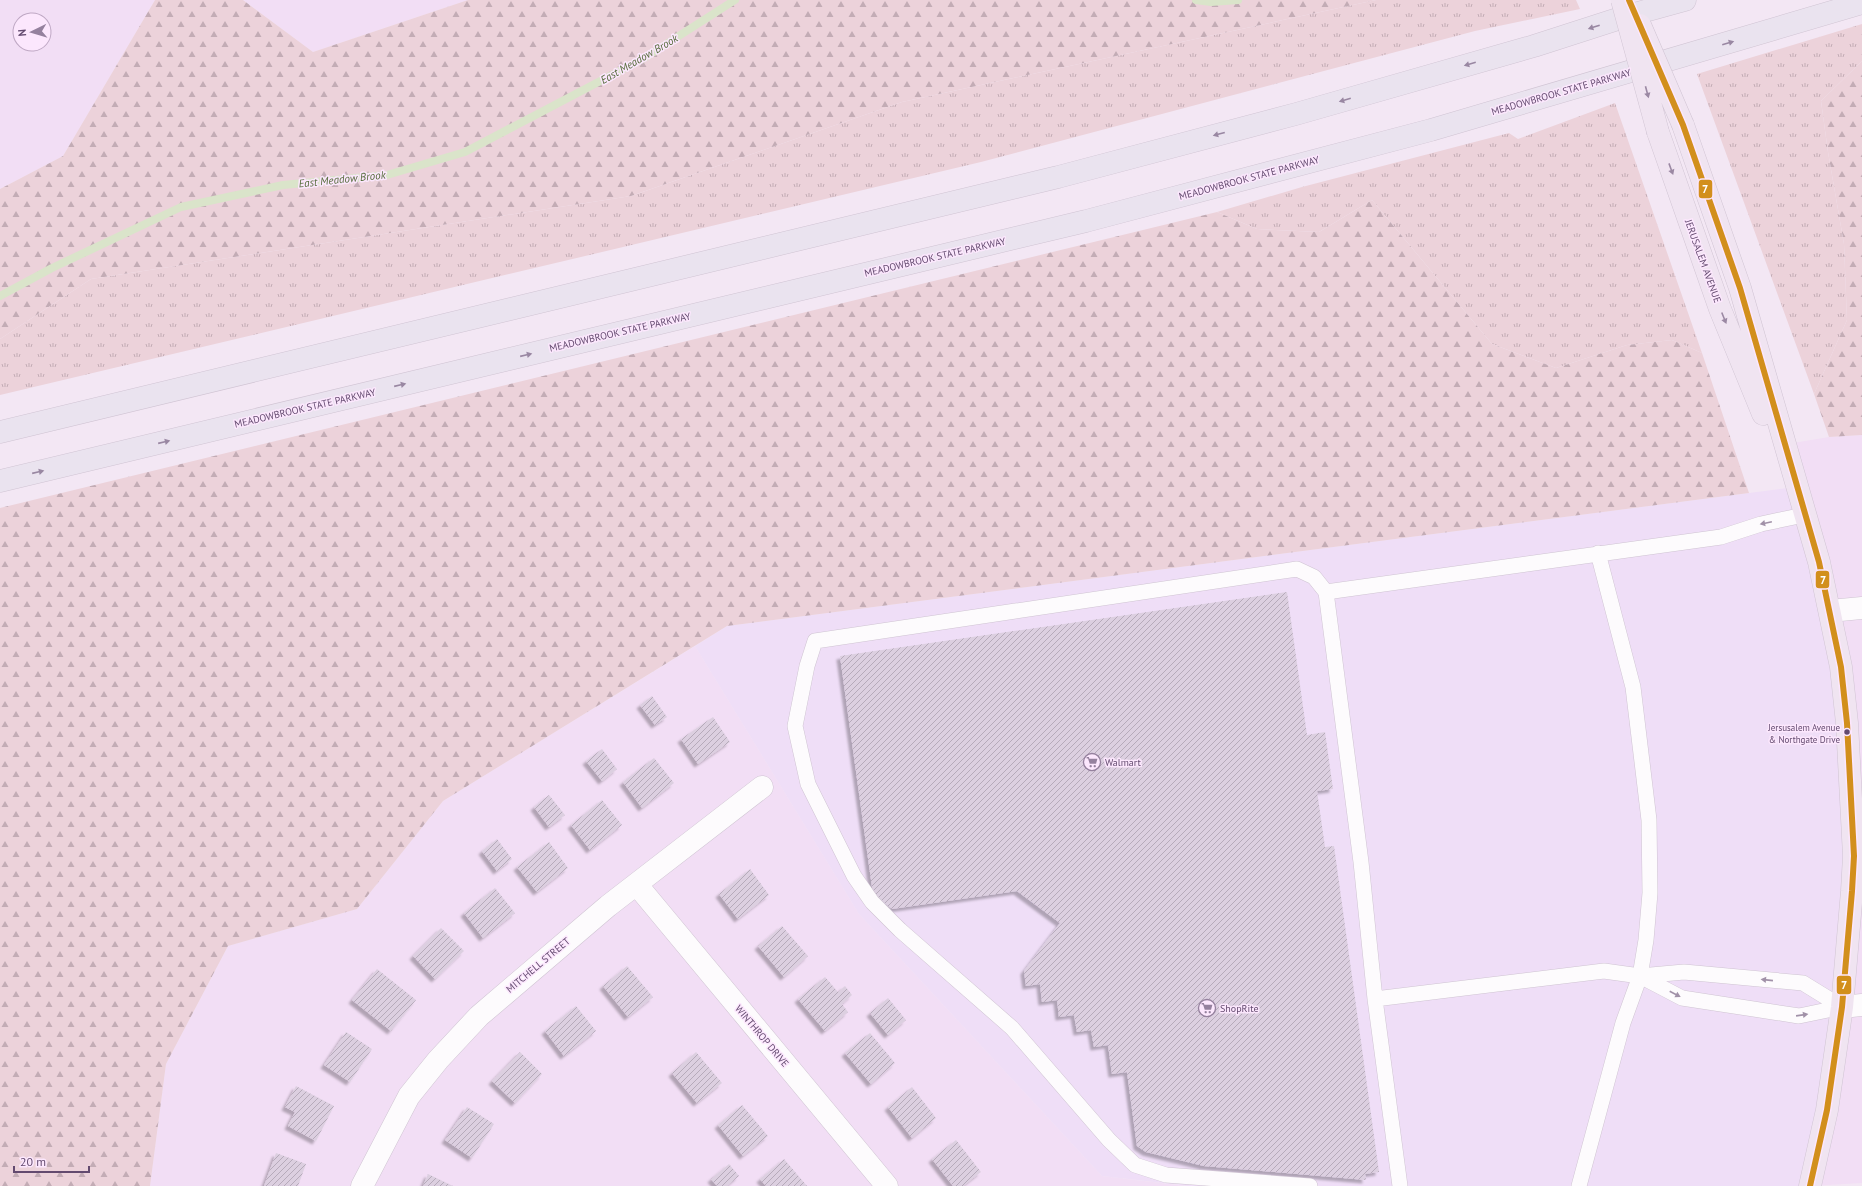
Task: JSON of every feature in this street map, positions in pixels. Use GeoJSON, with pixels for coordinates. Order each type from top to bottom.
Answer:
{"type":"FeatureCollection","features":[{"type":"Feature","properties":{"kind":"highway"},"geometry":{"type":"LineString","coordinates":[[0,432],[1058,177],[1296,114],[1534,46],[1627,16],[1685,0]]}},
{"type":"Feature","properties":{"kind":"highway","name":"MEADOWBROOK STATE PARKWAY"},"geometry":{"type":"LineString","coordinates":[[0,481],[1086,221],[1431,130],[1862,3]]}},
{"type":"Feature","properties":{"kind":"main road","name":"JERUSALEM AVENUE"},"geometry":{"type":"LineString","coordinates":[[1622,0],[1658,132],[1720,309],[1804,515]]}},
{"type":"Feature","properties":{"kind":"main road","name":"JERUSALEM AVENUE"},"geometry":{"type":"LineString","coordinates":[[1629,0],[1683,125],[1740,288],[1804,515],[1819,562],[1841,667],[1847,724],[1854,856],[1852,891],[1852,1006],[1810,1186]]}},
{"type":"Feature","properties":{"kind":"street"},"geometry":{"type":"LineString","coordinates":[[1830,611],[1862,608]]}},
{"type":"Feature","properties":{"kind":"street","name":"MITCHELL STREET"},"geometry":{"type":"LineString","coordinates":[[362,1186],[408,1096],[438,1060],[479,1016],[608,906],[762,787]]}},
{"type":"Feature","properties":{"kind":"street","name":"WINTHROP DRIVE"},"geometry":{"type":"LineString","coordinates":[[637,885],[887,1186]]}},
{"type":"Feature","properties":{"kind":"lane"},"geometry":{"type":"LineString","coordinates":[[1326,592],[1721,537],[1761,524],[1804,515]]}},
{"type":"Feature","properties":{"kind":"lane"},"geometry":{"type":"LineString","coordinates":[[1579,1186],[1623,1023],[1640,976],[1646,940],[1650,893],[1649,820],[1633,687],[1598,553]]}},
{"type":"Feature","properties":{"kind":"lane"},"geometry":{"type":"LineString","coordinates":[[1310,1186],[1166,1174],[1135,1165],[1109,1140],[1012,1028],[900,930],[872,902],[854,876],[808,784],[795,726],[806,666],[815,640],[1297,569],[1314,577],[1326,592],[1361,862],[1375,999],[1400,1186]]}},
{"type":"Feature","properties":{"kind":"lane"},"geometry":{"type":"LineString","coordinates":[[1375,999],[1604,971],[1640,976],[1684,972],[1803,984],[1852,1006]]}},
{"type":"Feature","properties":{"kind":"lane"},"geometry":{"type":"LineString","coordinates":[[1640,976],[1682,998],[1798,1016],[1852,1006]]}},
{"type":"Feature","properties":{"kind":"shaded area"},"geometry":{"type":"Polygon","coordinates":[[[0,0],[155,0],[63,156],[0,189],[0,0]]]}},
{"type":"Feature","properties":{"kind":"shaded area"},"geometry":{"type":"Polygon","coordinates":[[[243,0],[468,0],[313,52],[243,0]]]}},
{"type":"Feature","properties":{"kind":"shaded area"},"geometry":{"type":"Polygon","coordinates":[[[1862,435],[1862,1183],[1810,1186],[1852,891],[1781,445],[1829,437],[1862,435]]]}},
{"type":"Feature","properties":{"kind":"shaded area"},"geometry":{"type":"Polygon","coordinates":[[[1795,487],[1819,562],[1854,856],[1810,1186],[1189,1186],[1102,1176],[859,914],[695,646],[727,626],[1795,487]]]}},
{"type":"Feature","properties":{"kind":"shaded area"},"geometry":{"type":"Polygon","coordinates":[[[695,646],[859,914],[1102,1176],[1185,1186],[150,1186],[166,1064],[228,946],[357,909],[443,801],[695,646]]]}},
{"type":"Feature","properties":{"kind":"green space"},"geometry":{"type":"Polygon","coordinates":[[[155,0],[243,0],[313,52],[468,0],[1376,0],[902,102],[631,196],[91,279],[0,339],[0,189],[63,156],[155,0]]]}},
{"type":"Feature","properties":{"kind":"green space"},"geometry":{"type":"Polygon","coordinates":[[[1376,0],[1576,0],[1580,9],[1475,31],[981,162],[0,395],[0,339],[91,279],[631,196],[902,102],[1376,0]]]}},
{"type":"Feature","properties":{"kind":"green space"},"geometry":{"type":"Polygon","coordinates":[[[1862,24],[1862,61],[1821,101],[1844,244],[1847,320],[1814,394],[1697,74],[1862,24]]]}},
{"type":"Feature","properties":{"kind":"green space"},"geometry":{"type":"Polygon","coordinates":[[[1862,61],[1862,435],[1829,437],[1814,394],[1847,320],[1844,244],[1821,101],[1862,61]]]}},
{"type":"Feature","properties":{"kind":"green space"},"geometry":{"type":"Polygon","coordinates":[[[1615,103],[1702,353],[1672,340],[1627,345],[1556,368],[1492,344],[1372,200],[1319,232],[1257,229],[1217,212],[1302,187],[1509,133],[1518,139],[1615,103]]]}},
{"type":"Feature","properties":{"kind":"green space"},"geometry":{"type":"Polygon","coordinates":[[[1372,200],[1492,344],[1556,368],[1627,345],[1672,340],[1702,353],[1749,493],[727,626],[443,801],[357,909],[228,946],[166,1064],[150,1186],[0,1186],[0,508],[1217,212],[1257,229],[1319,232],[1372,200]]]}},
{"type":"Feature","properties":{"kind":"building"},"geometry":{"type":"Polygon","coordinates":[[[1287,592],[1307,735],[1325,732],[1333,789],[1317,791],[1325,847],[1334,846],[1379,1172],[1365,1174],[1366,1180],[1204,1166],[1146,1152],[1137,1146],[1127,1072],[1112,1074],[1108,1045],[1094,1047],[1091,1030],[1077,1032],[1074,1015],[1059,1017],[1057,1000],[1042,1002],[1040,984],[1026,986],[1024,971],[1060,923],[1017,891],[892,909],[873,894],[840,656],[1287,592]]]}},
{"type":"Feature","properties":{"kind":"building"},"geometry":{"type":"Polygon","coordinates":[[[652,696],[667,717],[655,725],[640,705],[652,696]]]}},
{"type":"Feature","properties":{"kind":"building"},"geometry":{"type":"Polygon","coordinates":[[[713,717],[730,742],[698,764],[681,739],[713,717]]]}},
{"type":"Feature","properties":{"kind":"building"},"geometry":{"type":"Polygon","coordinates":[[[602,749],[617,769],[602,781],[586,761],[602,749]]]}},
{"type":"Feature","properties":{"kind":"building"},"geometry":{"type":"Polygon","coordinates":[[[654,758],[674,783],[642,808],[623,782],[654,758]]]}},
{"type":"Feature","properties":{"kind":"building"},"geometry":{"type":"Polygon","coordinates":[[[549,795],[565,815],[549,827],[534,807],[549,795]]]}},
{"type":"Feature","properties":{"kind":"building"},"geometry":{"type":"Polygon","coordinates":[[[602,800],[622,825],[590,850],[571,825],[602,800]]]}},
{"type":"Feature","properties":{"kind":"building"},"geometry":{"type":"Polygon","coordinates":[[[497,839],[512,859],[497,871],[482,851],[497,839]]]}},
{"type":"Feature","properties":{"kind":"building"},"geometry":{"type":"Polygon","coordinates":[[[549,842],[568,868],[537,892],[517,867],[549,842]]]}},
{"type":"Feature","properties":{"kind":"building"},"geometry":{"type":"Polygon","coordinates":[[[750,869],[769,895],[738,919],[719,894],[750,869]]]}},
{"type":"Feature","properties":{"kind":"building"},"geometry":{"type":"Polygon","coordinates":[[[495,888],[515,913],[483,938],[464,913],[495,888]]]}},
{"type":"Feature","properties":{"kind":"building"},"geometry":{"type":"Polygon","coordinates":[[[782,926],[808,956],[784,977],[758,946],[782,926]]]}},
{"type":"Feature","properties":{"kind":"building"},"geometry":{"type":"Polygon","coordinates":[[[441,928],[464,951],[435,979],[413,956],[441,928]]]}},
{"type":"Feature","properties":{"kind":"building"},"geometry":{"type":"Polygon","coordinates":[[[627,966],[653,997],[628,1017],[603,986],[627,966]]]}},
{"type":"Feature","properties":{"kind":"building"},"geometry":{"type":"Polygon","coordinates":[[[377,969],[416,1000],[391,1031],[352,1000],[377,969]]]}},
{"type":"Feature","properties":{"kind":"building"},"geometry":{"type":"Polygon","coordinates":[[[825,977],[838,992],[845,986],[852,995],[842,1004],[848,1012],[825,1031],[798,999],[825,977]]]}},
{"type":"Feature","properties":{"kind":"building"},"geometry":{"type":"Polygon","coordinates":[[[888,998],[906,1020],[888,1035],[870,1013],[888,998]]]}},
{"type":"Feature","properties":{"kind":"building"},"geometry":{"type":"Polygon","coordinates":[[[576,1006],[596,1031],[564,1056],[545,1031],[576,1006]]]}},
{"type":"Feature","properties":{"kind":"building"},"geometry":{"type":"Polygon","coordinates":[[[346,1032],[372,1049],[350,1082],[324,1065],[346,1032]]]}},
{"type":"Feature","properties":{"kind":"building"},"geometry":{"type":"Polygon","coordinates":[[[870,1033],[895,1063],[871,1084],[845,1053],[870,1033]]]}},
{"type":"Feature","properties":{"kind":"building"},"geometry":{"type":"Polygon","coordinates":[[[520,1052],[542,1074],[515,1103],[492,1081],[520,1052]]]}},
{"type":"Feature","properties":{"kind":"building"},"geometry":{"type":"Polygon","coordinates":[[[696,1052],[722,1083],[697,1103],[672,1073],[696,1052]]]}},
{"type":"Feature","properties":{"kind":"building"},"geometry":{"type":"Polygon","coordinates":[[[296,1086],[334,1106],[316,1141],[288,1126],[295,1112],[285,1107],[296,1086]]]}},
{"type":"Feature","properties":{"kind":"building"},"geometry":{"type":"Polygon","coordinates":[[[912,1087],[936,1118],[912,1138],[888,1107],[912,1087]]]}},
{"type":"Feature","properties":{"kind":"building"},"geometry":{"type":"Polygon","coordinates":[[[742,1105],[768,1136],[743,1156],[718,1125],[742,1105]]]}},
{"type":"Feature","properties":{"kind":"building"},"geometry":{"type":"Polygon","coordinates":[[[467,1107],[494,1124],[472,1158],[445,1140],[467,1107]]]}},
{"type":"Feature","properties":{"kind":"building"},"geometry":{"type":"Polygon","coordinates":[[[956,1140],[981,1172],[963,1186],[953,1186],[932,1159],[956,1140]]]}},
{"type":"Feature","properties":{"kind":"building"},"geometry":{"type":"Polygon","coordinates":[[[276,1153],[306,1164],[298,1186],[264,1186],[276,1153]]]}},
{"type":"Feature","properties":{"kind":"building"},"geometry":{"type":"Polygon","coordinates":[[[784,1159],[807,1186],[766,1186],[760,1179],[784,1159]]]}},
{"type":"Feature","properties":{"kind":"building"},"geometry":{"type":"Polygon","coordinates":[[[729,1164],[739,1176],[727,1186],[717,1186],[711,1179],[729,1164]]]}},
{"type":"Feature","properties":{"kind":"building"},"geometry":{"type":"Polygon","coordinates":[[[428,1174],[453,1186],[423,1186],[428,1174]]]}},
{"type":"Feature","properties":{"kind":"waterway","name":"East Meadow Brook"},"geometry":{"type":"LineString","coordinates":[[0,296],[52,268],[181,207],[283,185],[387,175],[465,152],[646,57],[735,0]]}},
{"type":"Feature","properties":{"kind":"waterway","name":"East Meadow Brook"},"geometry":{"type":"LineString","coordinates":[[1196,0],[1211,2],[1238,0]]}},
{"type":"Feature","properties":{"kind":"transit line","name":"7"},"geometry":{"type":"LineString","coordinates":[[1629,0],[1683,125],[1740,288],[1819,562],[1841,667],[1847,723],[1854,856],[1852,891],[1842,1007],[1827,1110],[1810,1186]]}},
{"type":"Feature","properties":{"kind":"place","name":"Jersusalem Avenue & Northgate Drive"},"geometry":{"type":"Point","coordinates":[1847,732]}},
{"type":"Feature","properties":{"kind":"place","name":"Walmart"},"geometry":{"type":"Point","coordinates":[1092,762]}},
{"type":"Feature","properties":{"kind":"place","name":"ShopRite"},"geometry":{"type":"Point","coordinates":[1207,1008]}}]}
